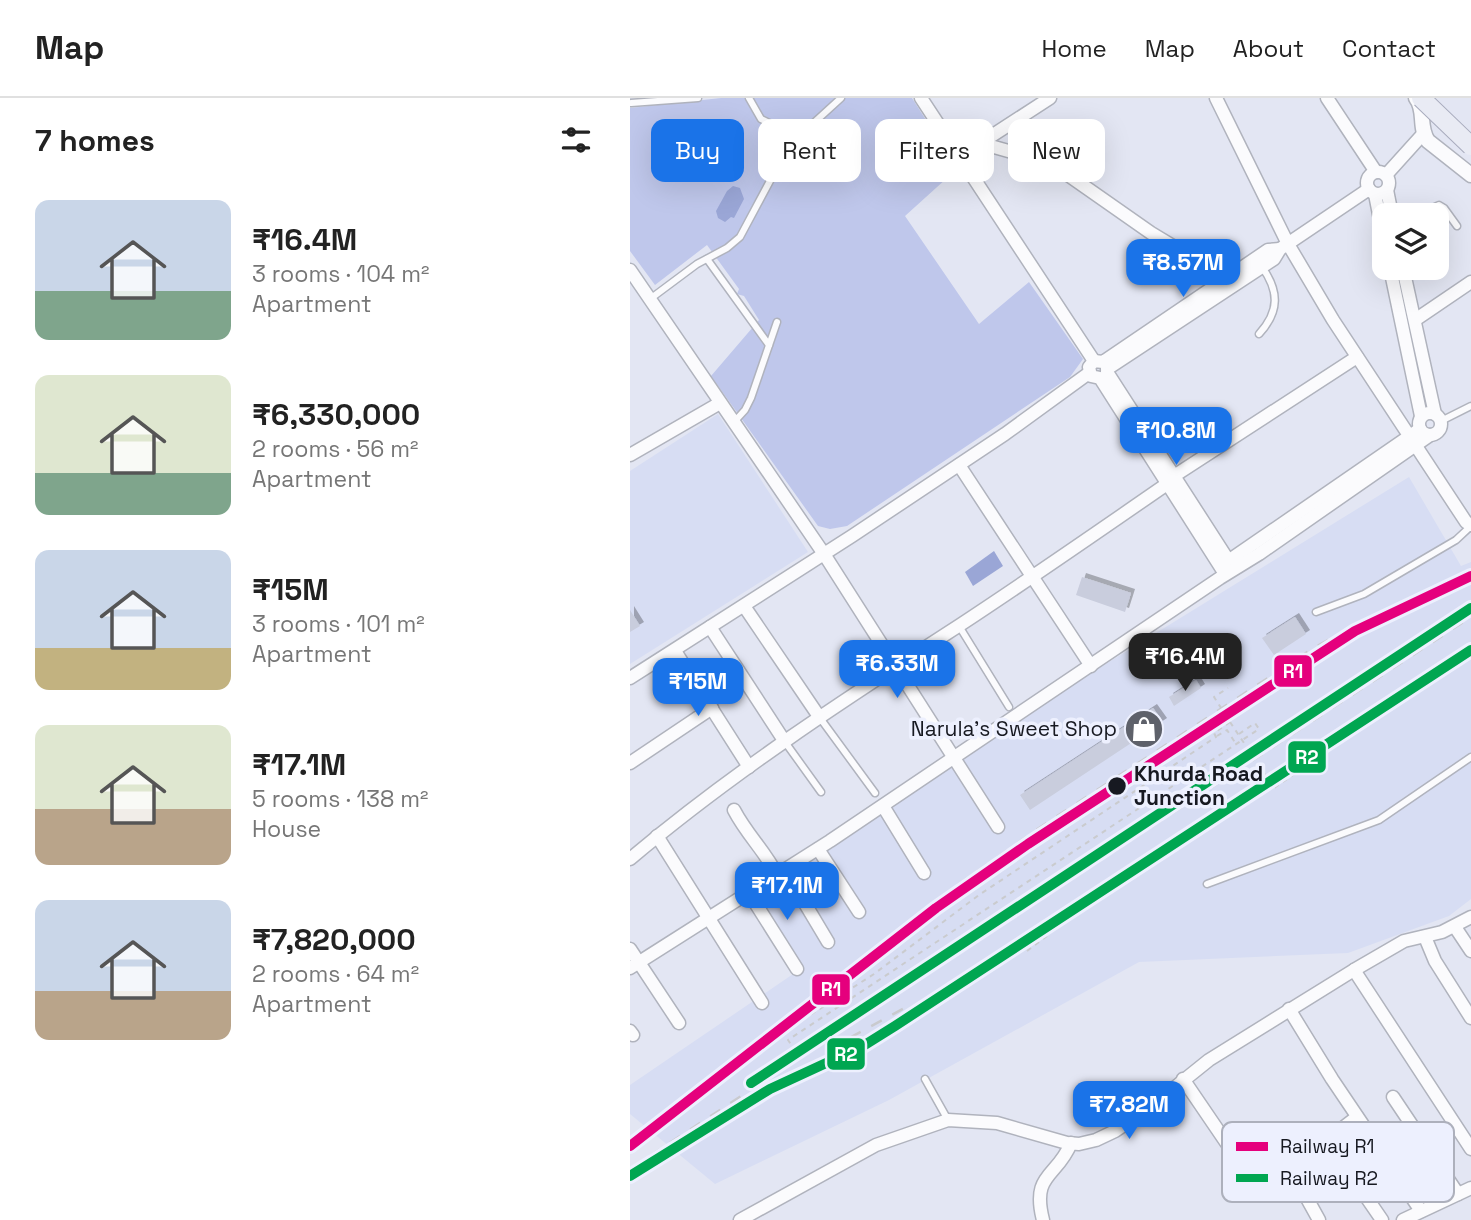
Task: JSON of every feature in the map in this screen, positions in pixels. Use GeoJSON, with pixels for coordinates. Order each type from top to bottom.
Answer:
{"type":"FeatureCollection","features":[{"type":"Feature","properties":{"kind":"main road"},"geometry":{"type":"LineString","coordinates":[[1420,101],[1471,146]]}},
{"type":"Feature","properties":{"kind":"street"},"geometry":{"type":"LineString","coordinates":[[921,98],[935,119]]}},
{"type":"Feature","properties":{"kind":"street"},"geometry":{"type":"LineString","coordinates":[[994,134],[1050,98]]}},
{"type":"Feature","properties":{"kind":"street"},"geometry":{"type":"LineString","coordinates":[[1216,98],[1284,247],[1357,357],[1420,432],[1466,522],[1471,526]]}},
{"type":"Feature","properties":{"kind":"street"},"geometry":{"type":"LineString","coordinates":[[1100,369],[1262,267],[1274,259],[1284,247],[1390,181],[1381,173],[1327,98]]}},
{"type":"Feature","properties":{"kind":"street"},"geometry":{"type":"LineString","coordinates":[[1420,101],[1423,134],[1433,146],[1471,175]]}},
{"type":"Feature","properties":{"kind":"street"},"geometry":{"type":"LineString","coordinates":[[1420,101],[1471,137]]}},
{"type":"Feature","properties":{"kind":"street"},"geometry":{"type":"LineString","coordinates":[[1384,203],[1368,179],[1381,173],[1423,134]]}},
{"type":"Feature","properties":{"kind":"street"},"geometry":{"type":"LineString","coordinates":[[994,147],[1051,163],[1151,233],[1226,278]]}},
{"type":"Feature","properties":{"kind":"street"},"geometry":{"type":"LineString","coordinates":[[976,182],[1100,369],[1227,568]]}},
{"type":"Feature","properties":{"kind":"street"},"geometry":{"type":"LineString","coordinates":[[1377,191],[1379,203]]}},
{"type":"Feature","properties":{"kind":"street"},"geometry":{"type":"LineString","coordinates":[[630,678],[959,465],[1268,250],[1284,247]]}},
{"type":"Feature","properties":{"kind":"street"},"geometry":{"type":"LineString","coordinates":[[630,271],[824,554],[998,827]]}},
{"type":"Feature","properties":{"kind":"street"},"geometry":{"type":"LineString","coordinates":[[1392,280],[1420,432]]}},
{"type":"Feature","properties":{"kind":"street"},"geometry":{"type":"LineString","coordinates":[[635,965],[818,849],[1091,666],[1420,432],[1440,429],[1406,280]]}},
{"type":"Feature","properties":{"kind":"street"},"geometry":{"type":"LineString","coordinates":[[1415,320],[1471,282]]}},
{"type":"Feature","properties":{"kind":"street"},"geometry":{"type":"LineString","coordinates":[[630,859],[693,806],[785,742],[1357,357]]}},
{"type":"Feature","properties":{"kind":"street"},"geometry":{"type":"LineString","coordinates":[[630,454],[720,402]]}},
{"type":"Feature","properties":{"kind":"street"},"geometry":{"type":"LineString","coordinates":[[1420,432],[1428,413],[1438,417]]}},
{"type":"Feature","properties":{"kind":"street"},"geometry":{"type":"LineString","coordinates":[[959,465],[1091,666]]}},
{"type":"Feature","properties":{"kind":"street"},"geometry":{"type":"LineString","coordinates":[[744,606],[820,718]]}},
{"type":"Feature","properties":{"kind":"street"},"geometry":{"type":"LineString","coordinates":[[710,627],[785,742]]}},
{"type":"Feature","properties":{"kind":"street"},"geometry":{"type":"LineString","coordinates":[[675,651],[749,767]]}},
{"type":"Feature","properties":{"kind":"street"},"geometry":{"type":"LineString","coordinates":[[630,763],[712,708]]}},
{"type":"Feature","properties":{"kind":"street"},"geometry":{"type":"LineString","coordinates":[[883,806],[924,873]]}},
{"type":"Feature","properties":{"kind":"street"},"geometry":{"type":"LineString","coordinates":[[734,810],[747,834],[781,872],[828,942]]}},
{"type":"Feature","properties":{"kind":"street"},"geometry":{"type":"LineString","coordinates":[[657,836],[762,1003]]}},
{"type":"Feature","properties":{"kind":"street"},"geometry":{"type":"LineString","coordinates":[[818,849],[859,912]]}},
{"type":"Feature","properties":{"kind":"street"},"geometry":{"type":"LineString","coordinates":[[750,893],[797,969]]}},
{"type":"Feature","properties":{"kind":"street"},"geometry":{"type":"LineString","coordinates":[[740,1220],[876,1145],[948,1120],[997,1123],[1071,1143],[1096,1140],[1115,1131],[1153,1105],[1183,1079],[1289,1009],[1354,970],[1404,941],[1455,927],[1471,917]]}},
{"type":"Feature","properties":{"kind":"street"},"geometry":{"type":"LineString","coordinates":[[1455,927],[1471,951]]}},
{"type":"Feature","properties":{"kind":"street"},"geometry":{"type":"LineString","coordinates":[[1425,937],[1435,961],[1471,1018]]}},
{"type":"Feature","properties":{"kind":"street"},"geometry":{"type":"LineString","coordinates":[[630,949],[635,965],[679,1023]]}},
{"type":"Feature","properties":{"kind":"street"},"geometry":{"type":"LineString","coordinates":[[1354,970],[1453,1122]]}},
{"type":"Feature","properties":{"kind":"street"},"geometry":{"type":"LineString","coordinates":[[1289,1009],[1360,1122]]}},
{"type":"Feature","properties":{"kind":"street"},"geometry":{"type":"LineString","coordinates":[[1183,1079],[1222,1135]]}},
{"type":"Feature","properties":{"kind":"street"},"geometry":{"type":"LineString","coordinates":[[1393,1097],[1410,1122]]}},
{"type":"Feature","properties":{"kind":"street"},"geometry":{"type":"LineString","coordinates":[[1350,1122],[1357,1117]]}},
{"type":"Feature","properties":{"kind":"street"},"geometry":{"type":"LineString","coordinates":[[1454,1123],[1471,1149]]}},
{"type":"Feature","properties":{"kind":"street"},"geometry":{"type":"LineString","coordinates":[[1043,1220],[1040,1189],[1049,1173],[1066,1156],[1071,1143]]}},
{"type":"Feature","properties":{"kind":"street"},"geometry":{"type":"LineString","coordinates":[[1454,1188],[1458,1194]]}},
{"type":"Feature","properties":{"kind":"street"},"geometry":{"type":"LineString","coordinates":[[1454,1196],[1471,1188]]}},
{"type":"Feature","properties":{"kind":"street"},"geometry":{"type":"LineString","coordinates":[[1309,1202],[1319,1220]]}},
{"type":"Feature","properties":{"kind":"street"},"geometry":{"type":"LineString","coordinates":[[1370,1202],[1382,1220]]}},
{"type":"Feature","properties":{"kind":"street"},"geometry":{"type":"LineString","coordinates":[[1415,1202],[1421,1211]]}},
{"type":"Feature","properties":{"kind":"street"},"geometry":{"type":"LineString","coordinates":[[1403,1220],[1441,1202]]}},
{"type":"Feature","properties":{"kind":"lane"},"geometry":{"type":"LineString","coordinates":[[631,103],[698,98]]}},
{"type":"Feature","properties":{"kind":"lane"},"geometry":{"type":"LineString","coordinates":[[749,98],[761,119]]}},
{"type":"Feature","properties":{"kind":"lane"},"geometry":{"type":"LineString","coordinates":[[818,119],[841,98]]}},
{"type":"Feature","properties":{"kind":"lane"},"geometry":{"type":"LineString","coordinates":[[650,299],[740,237],[769,182]]}},
{"type":"Feature","properties":{"kind":"lane"},"geometry":{"type":"LineString","coordinates":[[1449,215],[1457,226]]}},
{"type":"Feature","properties":{"kind":"lane"},"geometry":{"type":"LineString","coordinates":[[707,259],[769,345]]}},
{"type":"Feature","properties":{"kind":"lane"},"geometry":{"type":"LineString","coordinates":[[1259,334],[1272,316],[1275,293],[1274,285],[1262,267]]}},
{"type":"Feature","properties":{"kind":"lane"},"geometry":{"type":"LineString","coordinates":[[733,423],[745,410],[751,398],[777,322]]}},
{"type":"Feature","properties":{"kind":"lane"},"geometry":{"type":"LineString","coordinates":[[1438,417],[1471,406]]}},
{"type":"Feature","properties":{"kind":"lane"},"geometry":{"type":"LineString","coordinates":[[1316,612],[1364,594],[1456,540],[1471,526]]}},
{"type":"Feature","properties":{"kind":"lane"},"geometry":{"type":"LineString","coordinates":[[958,626],[1009,707]]}},
{"type":"Feature","properties":{"kind":"lane"},"geometry":{"type":"LineString","coordinates":[[820,718],[875,793]]}},
{"type":"Feature","properties":{"kind":"lane"},"geometry":{"type":"LineString","coordinates":[[785,742],[821,792]]}},
{"type":"Feature","properties":{"kind":"lane"},"geometry":{"type":"LineString","coordinates":[[1207,884],[1379,820],[1471,757]]}},
{"type":"Feature","properties":{"kind":"lane"},"geometry":{"type":"LineString","coordinates":[[925,1079],[948,1120]]}},
{"type":"Feature","properties":{"kind":"path"},"geometry":{"type":"LineString","coordinates":[[1236,744],[1227,730],[1216,737],[979,895],[874,974],[807,1017],[806,1015],[914,931],[1075,818],[1277,685],[1365,631],[1446,593],[1469,584],[1471,588]]}},
{"type":"Feature","properties":{"kind":"path"},"geometry":{"type":"LineString","coordinates":[[1239,734],[1255,723],[1259,729],[788,1040],[794,1049],[1471,603]]}},
{"type":"Feature","properties":{"kind":"path"},"geometry":{"type":"LineString","coordinates":[[1228,688],[1214,697],[1274,788],[1293,775]]}},
{"type":"Feature","properties":{"kind":"path"},"geometry":{"type":"LineString","coordinates":[[1216,737],[1214,733],[1230,722]]}},
{"type":"Feature","properties":{"kind":"path"},"geometry":{"type":"LineString","coordinates":[[1237,780],[1259,765]]}},
{"type":"Feature","properties":{"kind":"path"},"geometry":{"type":"LineString","coordinates":[[1027,951],[1051,933]]}},
{"type":"Feature","properties":{"kind":"shaded area"},"geometry":{"type":"Polygon","coordinates":[[[721,98],[912,98],[925,119],[875,119],[875,182],[943,182],[905,216],[979,324],[1029,282],[1083,359],[1070,377],[847,526],[830,529],[818,526],[711,376],[759,320],[744,296],[737,294],[739,289],[707,245],[655,285],[630,251],[630,108],[721,98]]]}},
{"type":"Feature","properties":{"kind":"shaded area"},"geometry":{"type":"Polygon","coordinates":[[[733,186],[740,188],[744,199],[734,218],[731,217],[725,222],[718,218],[716,211],[727,191],[733,186]]]}},
{"type":"Feature","properties":{"kind":"shaded area"},"geometry":{"type":"Polygon","coordinates":[[[718,414],[808,552],[630,664],[630,471],[718,414]]]}},
{"type":"Feature","properties":{"kind":"shaded area","name":"Khurda Road Junction"},"geometry":{"type":"Polygon","coordinates":[[[1409,477],[1461,566],[1471,562],[1471,899],[1449,916],[1348,953],[1139,962],[889,1100],[715,1184],[630,1114],[630,1085],[799,970],[750,897],[1096,670],[1409,477]]]}},
{"type":"Feature","properties":{"kind":"shaded area"},"geometry":{"type":"Polygon","coordinates":[[[994,551],[1003,566],[973,586],[965,572],[994,551]]]}},
{"type":"Feature","properties":{"kind":"building"},"geometry":{"type":"Polygon","coordinates":[[[1082,577],[1131,593],[1125,612],[1076,595],[1082,577]]]}},
{"type":"Feature","properties":{"kind":"building"},"geometry":{"type":"Polygon","coordinates":[[[630,610],[640,626],[630,632],[630,610]]]}},
{"type":"Feature","properties":{"kind":"building"},"geometry":{"type":"Polygon","coordinates":[[[1295,617],[1306,634],[1274,655],[1262,638],[1295,617]]]}},
{"type":"Feature","properties":{"kind":"building"},"geometry":{"type":"Polygon","coordinates":[[[1196,680],[1201,688],[1174,706],[1169,697],[1196,680]]]}},
{"type":"Feature","properties":{"kind":"building"},"geometry":{"type":"Polygon","coordinates":[[[1153,708],[1163,722],[1030,810],[1020,795],[1153,708]]]}},
{"type":"Feature","properties":{"kind":"railway"},"geometry":{"type":"LineString","coordinates":[[640,1140],[736,1056],[959,884],[1039,828],[1312,649],[1358,623],[1471,572]]}},
{"type":"Feature","properties":{"kind":"railway"},"geometry":{"type":"LineString","coordinates":[[630,1169],[1471,617]]}},
{"type":"Feature","properties":{"kind":"railway"},"geometry":{"type":"LineString","coordinates":[[757,1097],[863,1046],[895,1026],[1471,650]]}},
{"type":"Feature","properties":{"kind":"railway"},"geometry":{"type":"LineString","coordinates":[[829,1049],[912,1004]]}},
{"type":"Feature","properties":{"kind":"rail line","name":"R1"},"geometry":{"type":"LineString","coordinates":[[630,1146],[936,908],[1028,844],[1355,631],[1471,576]]}},
{"type":"Feature","properties":{"kind":"rail line","name":"R2"},"geometry":{"type":"LineString","coordinates":[[751,1083],[1471,608]]}},
{"type":"Feature","properties":{"kind":"rail line","name":"R2"},"geometry":{"type":"LineString","coordinates":[[630,1176],[770,1089],[863,1046],[895,1026],[1471,650]]}},
{"type":"Feature","properties":{"kind":"place","name":"Narula's Sweet Shop"},"geometry":{"type":"Point","coordinates":[1144,729]}},
{"type":"Feature","properties":{"kind":"place","name":"Khurda Road Junction"},"geometry":{"type":"Point","coordinates":[1117,786]}}]}
